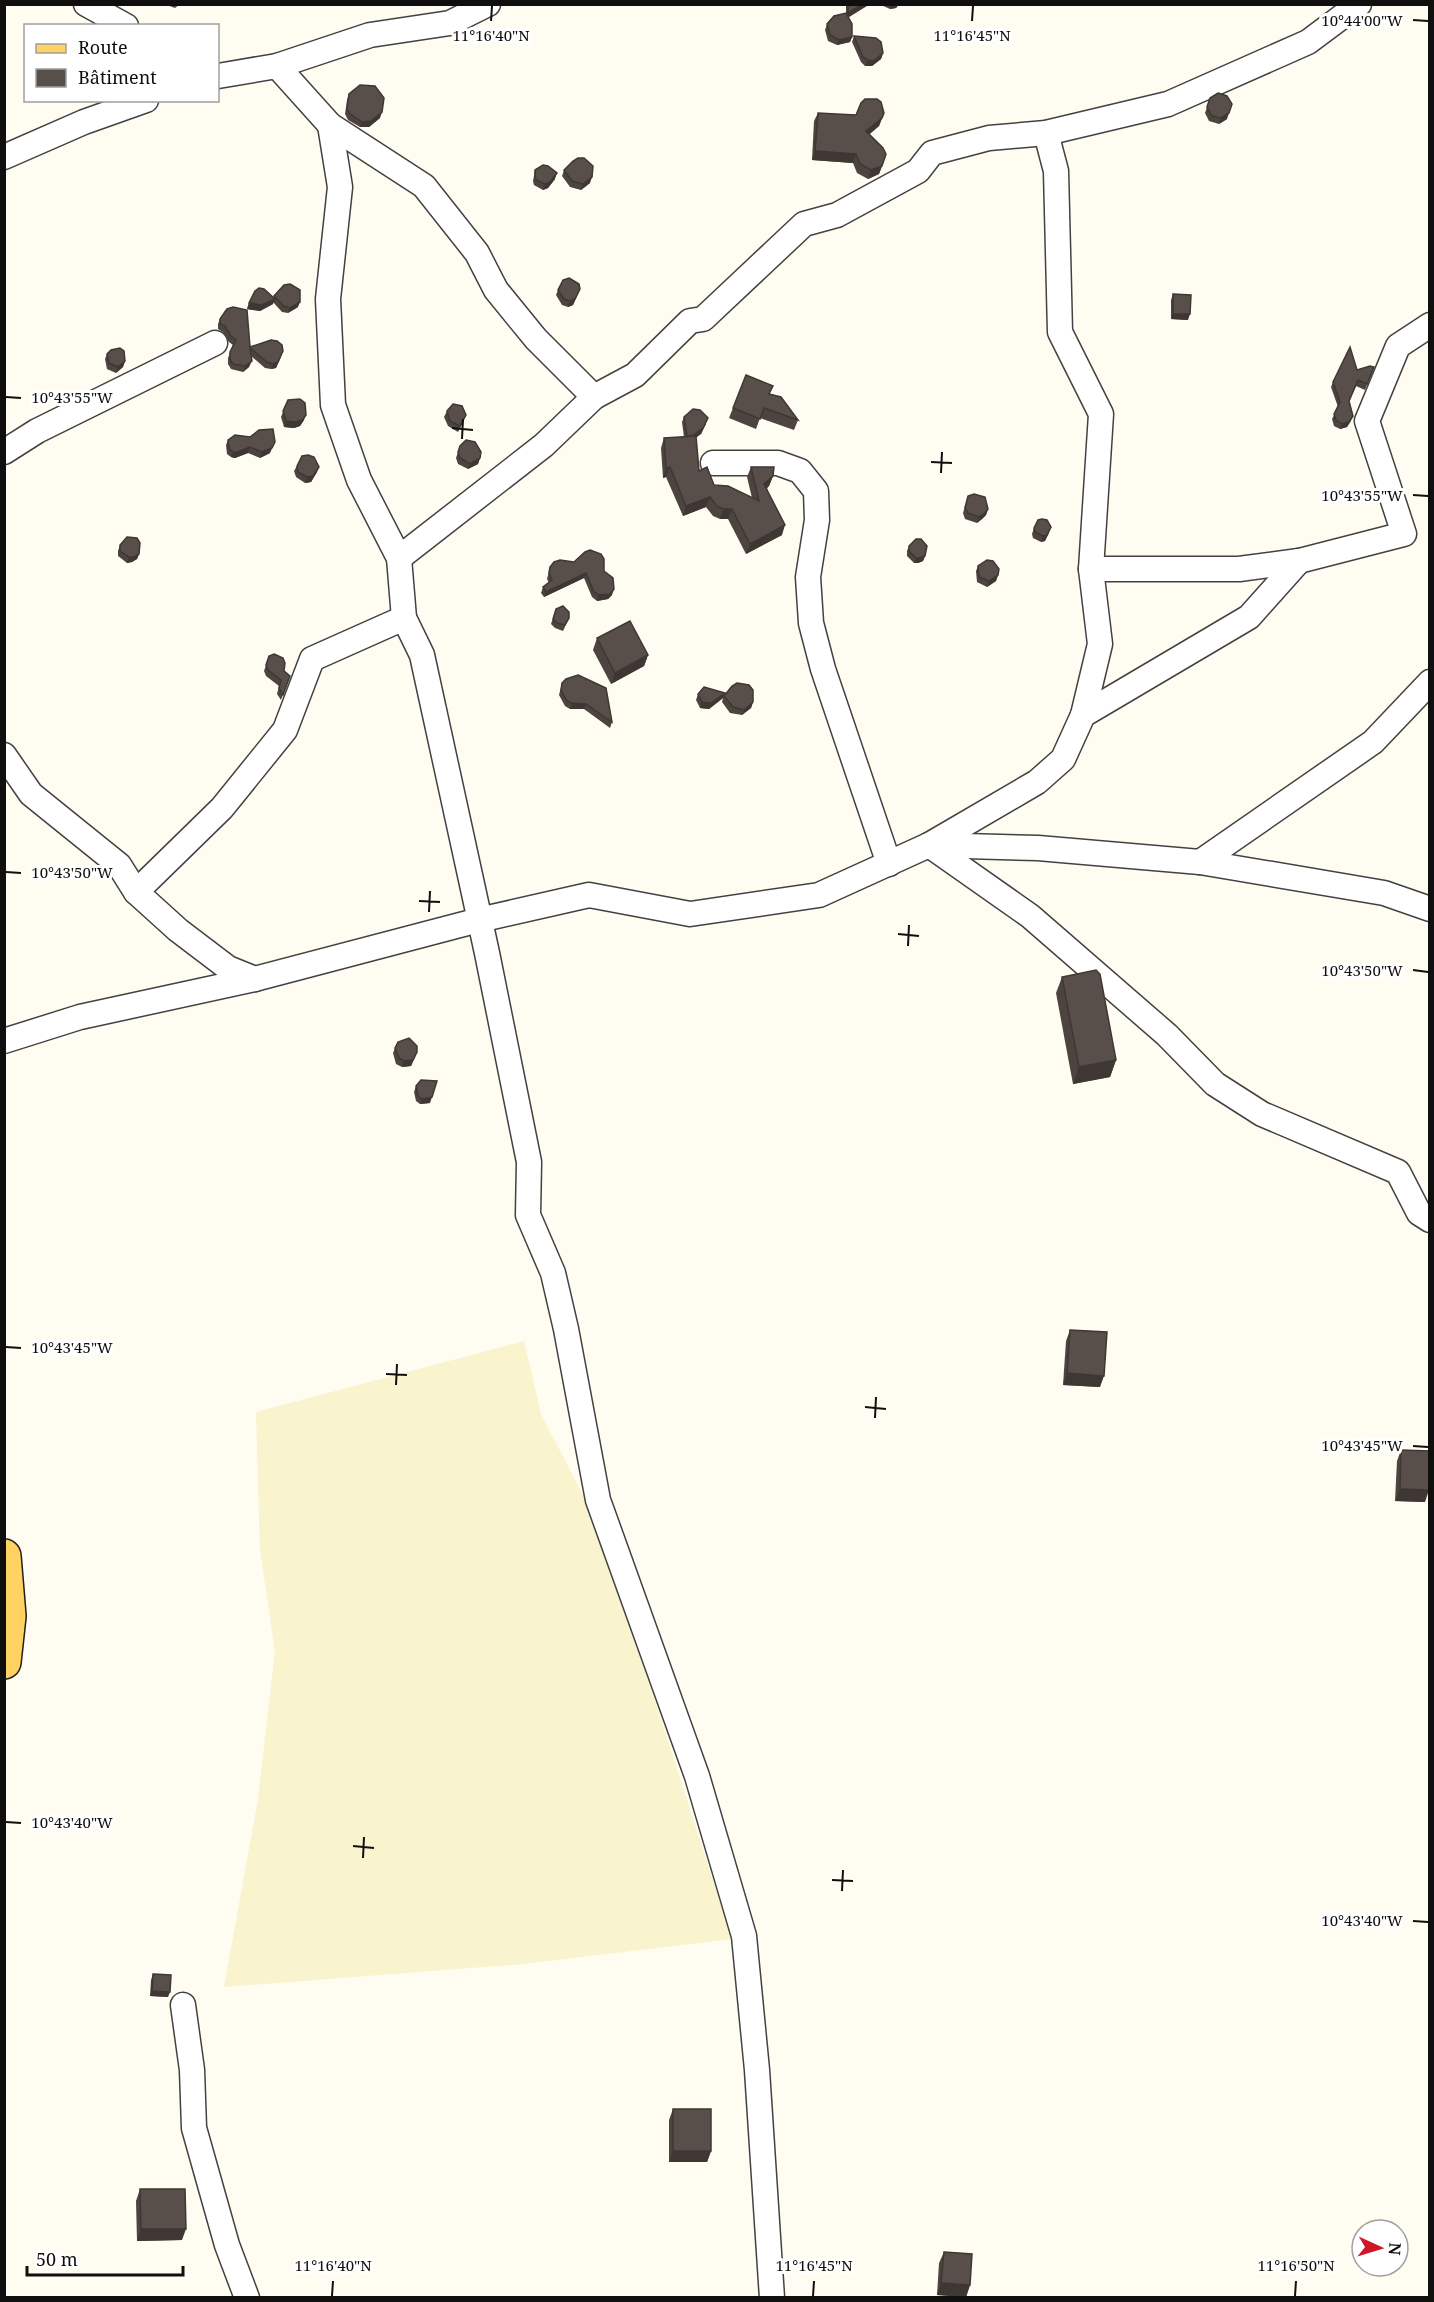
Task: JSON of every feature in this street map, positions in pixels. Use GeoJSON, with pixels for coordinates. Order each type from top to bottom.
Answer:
{"type":"FeatureCollection","features":[{"type":"Feature","properties":{"kind":"main road"},"geometry":{"type":"LineString","coordinates":[[4,1556],[9,1616],[4,1662]]}},
{"type":"Feature","properties":{"kind":"street"},"geometry":{"type":"LineString","coordinates":[[86,4],[122,24]]}},
{"type":"Feature","properties":{"kind":"street"},"geometry":{"type":"LineString","coordinates":[[219,76],[277,66],[370,35],[450,23],[488,4]]}},
{"type":"Feature","properties":{"kind":"street"},"geometry":{"type":"LineString","coordinates":[[399,558],[544,446],[594,397],[635,375],[690,321],[703,319],[804,224],[837,214],[918,171],[932,153],[989,138],[1047,133],[1168,104],[1308,42],[1359,4]]}},
{"type":"Feature","properties":{"kind":"street"},"geometry":{"type":"LineString","coordinates":[[277,66],[330,125],[424,186],[477,253],[496,290],[536,339],[594,397]]}},
{"type":"Feature","properties":{"kind":"street"},"geometry":{"type":"LineString","coordinates":[[84,122],[99,102]]}},
{"type":"Feature","properties":{"kind":"street"},"geometry":{"type":"LineString","coordinates":[[4,157],[84,122],[140,102]]}},
{"type":"Feature","properties":{"kind":"street"},"geometry":{"type":"LineString","coordinates":[[330,125],[340,187],[328,299],[333,405],[359,480],[399,558],[404,618],[422,656],[529,1162],[528,1215],[553,1273],[566,1329],[598,1500],[697,1776],[744,1936],[757,2070],[772,2298]]}},
{"type":"Feature","properties":{"kind":"street"},"geometry":{"type":"LineString","coordinates":[[4,1041],[80,1017],[255,979],[479,920],[588,895],[690,914],[819,895],[929,845],[1037,782],[1063,759],[1083,715],[1100,644],[1091,568],[1101,414],[1060,332],[1056,171],[1047,133]]}},
{"type":"Feature","properties":{"kind":"street"},"geometry":{"type":"LineString","coordinates":[[1091,568],[1239,569],[1299,561],[1404,534],[1367,421],[1398,346],[1430,325]]}},
{"type":"Feature","properties":{"kind":"street"},"geometry":{"type":"LineString","coordinates":[[4,452],[37,431],[215,343]]}},
{"type":"Feature","properties":{"kind":"street"},"geometry":{"type":"LineString","coordinates":[[713,463],[778,463],[800,471],[816,492],[817,520],[808,578],[811,623],[823,669],[889,864]]}},
{"type":"Feature","properties":{"kind":"street"},"geometry":{"type":"LineString","coordinates":[[1083,715],[1249,617],[1299,561]]}},
{"type":"Feature","properties":{"kind":"street"},"geometry":{"type":"LineString","coordinates":[[136,892],[222,808],[285,730],[312,659],[404,618]]}},
{"type":"Feature","properties":{"kind":"street"},"geometry":{"type":"LineString","coordinates":[[1200,862],[1372,742],[1430,682]]}},
{"type":"Feature","properties":{"kind":"street"},"geometry":{"type":"LineString","coordinates":[[4,755],[31,794],[119,865],[136,892],[178,930],[228,968],[255,979]]}},
{"type":"Feature","properties":{"kind":"street"},"geometry":{"type":"LineString","coordinates":[[929,845],[1038,848],[1200,862],[1384,893],[1430,909]]}},
{"type":"Feature","properties":{"kind":"street"},"geometry":{"type":"LineString","coordinates":[[929,845],[1029,916],[1167,1035],[1215,1084],[1262,1114],[1398,1172],[1419,1213],[1430,1220]]}},
{"type":"Feature","properties":{"kind":"street"},"geometry":{"type":"LineString","coordinates":[[183,2005],[192,2070],[194,2128],[227,2245],[247,2298]]}},
{"type":"Feature","properties":{"kind":"shaded area"},"geometry":{"type":"Polygon","coordinates":[[[524,1341],[541,1414],[586,1501],[658,1710],[732,1939],[523,1964],[224,1987],[258,1799],[275,1651],[260,1550],[256,1412],[524,1341]]]}},
{"type":"Feature","properties":{"kind":"building"},"geometry":{"type":"Polygon","coordinates":[[[848,4],[863,4],[848,13],[848,4]]]}},
{"type":"Feature","properties":{"kind":"building"},"geometry":{"type":"Polygon","coordinates":[[[846,13],[852,24],[852,37],[839,40],[830,35],[827,24],[834,16],[846,13]]]}},
{"type":"Feature","properties":{"kind":"building"},"geometry":{"type":"Polygon","coordinates":[[[854,36],[876,38],[881,42],[883,53],[874,61],[868,60],[863,57],[854,36]]]}},
{"type":"Feature","properties":{"kind":"building"},"geometry":{"type":"Polygon","coordinates":[[[360,85],[375,86],[384,98],[382,112],[371,121],[362,122],[350,114],[347,109],[349,94],[360,85]]]}},
{"type":"Feature","properties":{"kind":"building"},"geometry":{"type":"Polygon","coordinates":[[[1218,93],[1227,96],[1232,104],[1229,113],[1221,118],[1212,116],[1207,107],[1210,98],[1218,93]]]}},
{"type":"Feature","properties":{"kind":"building"},"geometry":{"type":"Polygon","coordinates":[[[865,99],[877,99],[881,102],[884,113],[882,118],[866,131],[886,154],[882,166],[871,170],[860,164],[856,154],[815,151],[818,113],[856,115],[865,99]]]}},
{"type":"Feature","properties":{"kind":"building"},"geometry":{"type":"Polygon","coordinates":[[[578,158],[584,158],[593,166],[592,177],[583,184],[572,181],[564,170],[578,158]]]}},
{"type":"Feature","properties":{"kind":"building"},"geometry":{"type":"Polygon","coordinates":[[[543,165],[557,173],[550,182],[545,184],[536,180],[535,175],[535,170],[543,165]]]}},
{"type":"Feature","properties":{"kind":"building"},"geometry":{"type":"Polygon","coordinates":[[[569,278],[579,284],[580,289],[575,299],[570,301],[564,299],[558,290],[563,280],[569,278]]]}},
{"type":"Feature","properties":{"kind":"building"},"geometry":{"type":"Polygon","coordinates":[[[290,284],[300,290],[300,302],[290,308],[284,306],[274,296],[284,285],[290,284]]]}},
{"type":"Feature","properties":{"kind":"building"},"geometry":{"type":"Polygon","coordinates":[[[259,288],[264,289],[275,299],[262,305],[249,303],[259,288]]]}},
{"type":"Feature","properties":{"kind":"building"},"geometry":{"type":"Polygon","coordinates":[[[1173,294],[1191,295],[1190,314],[1173,314],[1173,294]]]}},
{"type":"Feature","properties":{"kind":"building"},"geometry":{"type":"Polygon","coordinates":[[[233,307],[247,310],[250,347],[271,340],[282,345],[283,351],[278,362],[273,364],[267,362],[250,348],[252,361],[245,366],[233,364],[230,352],[236,340],[225,326],[220,324],[220,319],[227,309],[233,307]]]}},
{"type":"Feature","properties":{"kind":"building"},"geometry":{"type":"Polygon","coordinates":[[[1350,347],[1357,370],[1374,367],[1367,384],[1358,380],[1349,401],[1353,416],[1349,422],[1342,424],[1336,420],[1334,414],[1340,402],[1333,382],[1350,347]]]}},
{"type":"Feature","properties":{"kind":"building"},"geometry":{"type":"Polygon","coordinates":[[[120,348],[124,351],[125,361],[118,367],[109,363],[107,354],[111,350],[120,348]]]}},
{"type":"Feature","properties":{"kind":"building"},"geometry":{"type":"Polygon","coordinates":[[[746,375],[773,386],[769,394],[781,397],[798,420],[764,408],[760,419],[733,408],[746,375]]]}},
{"type":"Feature","properties":{"kind":"building"},"geometry":{"type":"Polygon","coordinates":[[[300,399],[305,403],[306,415],[302,420],[296,422],[286,421],[283,411],[288,400],[300,399]]]}},
{"type":"Feature","properties":{"kind":"building"},"geometry":{"type":"Polygon","coordinates":[[[453,404],[462,406],[466,415],[460,426],[450,421],[447,411],[453,404]]]}},
{"type":"Feature","properties":{"kind":"building"},"geometry":{"type":"Polygon","coordinates":[[[693,409],[700,410],[708,418],[703,428],[692,436],[687,436],[684,417],[693,409]]]}},
{"type":"Feature","properties":{"kind":"building"},"geometry":{"type":"Polygon","coordinates":[[[273,429],[275,442],[272,448],[262,452],[250,447],[237,452],[229,449],[228,440],[235,435],[250,437],[259,430],[273,429]]]}},
{"type":"Feature","properties":{"kind":"building"},"geometry":{"type":"Polygon","coordinates":[[[696,436],[699,471],[707,467],[714,485],[728,486],[759,501],[751,467],[774,467],[773,476],[764,484],[785,525],[750,544],[732,509],[717,506],[710,497],[686,506],[670,467],[666,468],[664,438],[696,436]]]}},
{"type":"Feature","properties":{"kind":"building"},"geometry":{"type":"Polygon","coordinates":[[[466,440],[475,442],[481,452],[480,458],[470,464],[460,458],[458,452],[466,440]]]}},
{"type":"Feature","properties":{"kind":"building"},"geometry":{"type":"Polygon","coordinates":[[[302,456],[314,457],[319,467],[313,476],[307,477],[298,472],[297,466],[302,456]]]}},
{"type":"Feature","properties":{"kind":"building"},"geometry":{"type":"Polygon","coordinates":[[[974,494],[985,497],[988,509],[979,517],[968,513],[965,508],[968,496],[974,494]]]}},
{"type":"Feature","properties":{"kind":"building"},"geometry":{"type":"Polygon","coordinates":[[[1038,520],[1047,520],[1051,527],[1047,535],[1043,536],[1035,532],[1034,528],[1038,520]]]}},
{"type":"Feature","properties":{"kind":"building"},"geometry":{"type":"Polygon","coordinates":[[[127,537],[137,538],[140,543],[139,554],[134,557],[129,557],[120,551],[120,545],[127,537]]]}},
{"type":"Feature","properties":{"kind":"building"},"geometry":{"type":"Polygon","coordinates":[[[916,539],[921,539],[927,546],[925,556],[920,558],[916,558],[909,551],[909,546],[916,539]]]}},
{"type":"Feature","properties":{"kind":"building"},"geometry":{"type":"Polygon","coordinates":[[[590,550],[601,554],[604,559],[604,571],[613,578],[614,589],[610,594],[599,595],[594,592],[586,573],[546,592],[543,587],[552,580],[549,573],[554,562],[560,560],[574,562],[590,550]]]}},
{"type":"Feature","properties":{"kind":"building"},"geometry":{"type":"Polygon","coordinates":[[[987,560],[993,561],[999,569],[998,575],[989,581],[979,577],[978,566],[987,560]]]}},
{"type":"Feature","properties":{"kind":"building"},"geometry":{"type":"Polygon","coordinates":[[[563,606],[569,612],[565,625],[553,619],[556,609],[563,606]]]}},
{"type":"Feature","properties":{"kind":"building"},"geometry":{"type":"Polygon","coordinates":[[[630,621],[648,655],[615,673],[597,638],[630,621]]]}},
{"type":"Feature","properties":{"kind":"building"},"geometry":{"type":"Polygon","coordinates":[[[274,654],[283,658],[284,671],[290,676],[283,695],[279,688],[281,680],[268,670],[266,665],[269,656],[274,654]]]}},
{"type":"Feature","properties":{"kind":"building"},"geometry":{"type":"Polygon","coordinates":[[[578,675],[606,688],[612,722],[586,704],[567,701],[561,690],[562,683],[578,675]]]}},
{"type":"Feature","properties":{"kind":"building"},"geometry":{"type":"Polygon","coordinates":[[[737,683],[749,685],[753,690],[753,702],[744,710],[733,707],[724,696],[737,683]]]}},
{"type":"Feature","properties":{"kind":"building"},"geometry":{"type":"Polygon","coordinates":[[[704,687],[725,693],[711,703],[702,702],[698,694],[704,687]]]}},
{"type":"Feature","properties":{"kind":"building"},"geometry":{"type":"Polygon","coordinates":[[[1096,970],[1100,974],[1116,1060],[1079,1067],[1062,977],[1096,970]]]}},
{"type":"Feature","properties":{"kind":"building"},"geometry":{"type":"Polygon","coordinates":[[[409,1038],[417,1046],[417,1052],[413,1060],[404,1061],[399,1058],[395,1048],[398,1042],[409,1038]]]}},
{"type":"Feature","properties":{"kind":"building"},"geometry":{"type":"Polygon","coordinates":[[[421,1080],[437,1081],[432,1097],[422,1099],[418,1096],[416,1086],[421,1080]]]}},
{"type":"Feature","properties":{"kind":"building"},"geometry":{"type":"Polygon","coordinates":[[[1070,1330],[1107,1332],[1104,1376],[1067,1373],[1070,1330]]]}},
{"type":"Feature","properties":{"kind":"building"},"geometry":{"type":"Polygon","coordinates":[[[1401,1450],[1430,1451],[1429,1490],[1400,1489],[1401,1450]]]}},
{"type":"Feature","properties":{"kind":"building"},"geometry":{"type":"Polygon","coordinates":[[[153,1974],[171,1975],[170,1992],[152,1991],[153,1974]]]}},
{"type":"Feature","properties":{"kind":"building"},"geometry":{"type":"Polygon","coordinates":[[[673,2109],[711,2109],[711,2151],[673,2151],[673,2109]]]}},
{"type":"Feature","properties":{"kind":"building"},"geometry":{"type":"Polygon","coordinates":[[[140,2189],[185,2189],[186,2229],[141,2229],[140,2189]]]}},
{"type":"Feature","properties":{"kind":"building"},"geometry":{"type":"Polygon","coordinates":[[[944,2252],[972,2254],[970,2285],[941,2283],[944,2252]]]}}]}
